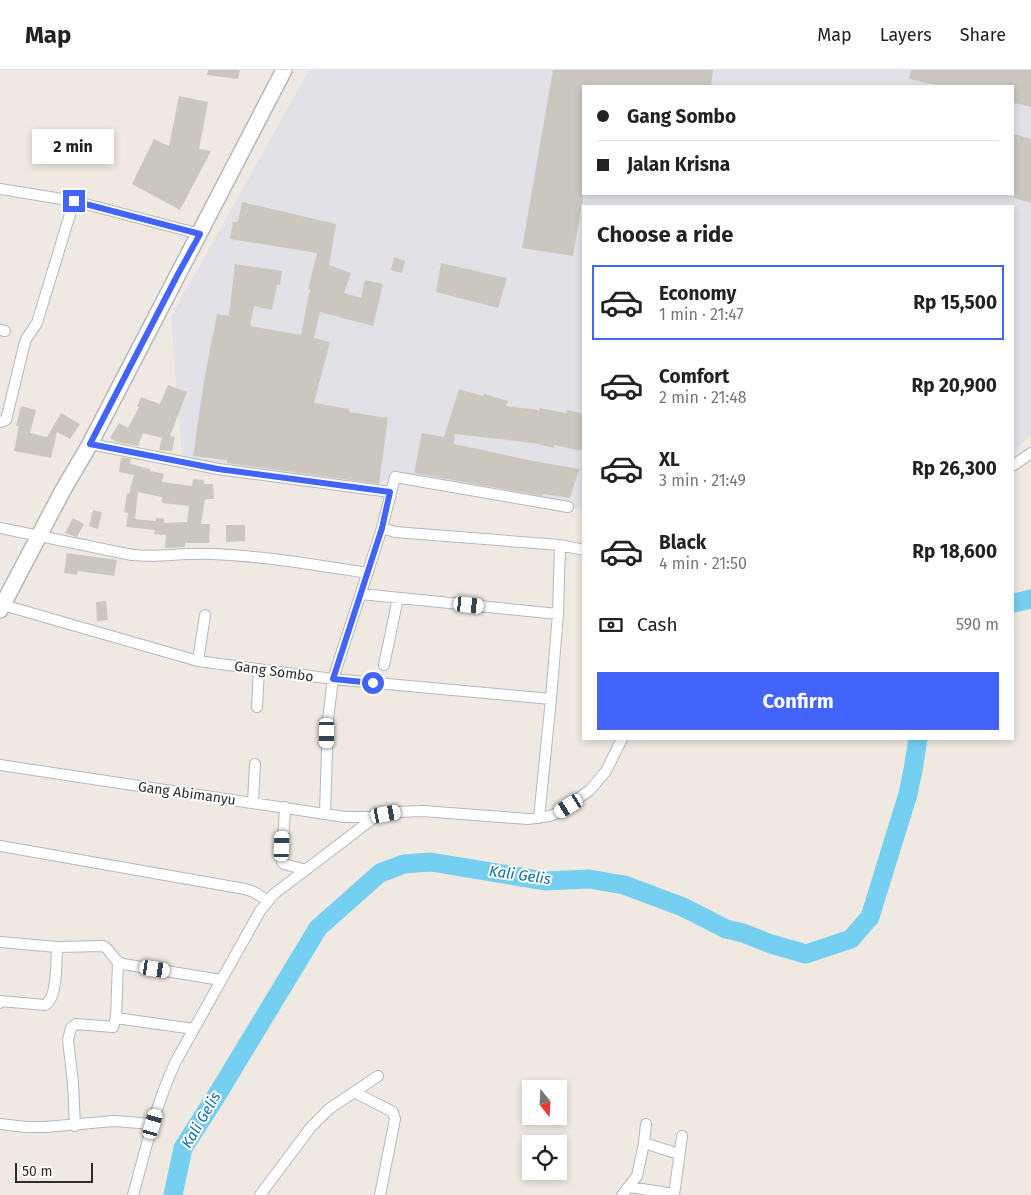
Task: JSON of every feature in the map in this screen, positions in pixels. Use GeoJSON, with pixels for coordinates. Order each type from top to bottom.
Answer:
{"type":"FeatureCollection","features":[{"type":"Feature","properties":{"kind":"main road"},"geometry":{"type":"LineString","coordinates":[[2,607],[63,490],[90,444],[284,70]]}},
{"type":"Feature","properties":{"kind":"street"},"geometry":{"type":"LineString","coordinates":[[0,189],[74,201],[200,234]]}},
{"type":"Feature","properties":{"kind":"street"},"geometry":{"type":"LineString","coordinates":[[0,422],[6,420],[26,339],[37,323],[74,201]]}},
{"type":"Feature","properties":{"kind":"street"},"geometry":{"type":"LineString","coordinates":[[90,444],[218,469],[390,492]]}},
{"type":"Feature","properties":{"kind":"street"},"geometry":{"type":"LineString","coordinates":[[1014,465],[1031,453]]}},
{"type":"Feature","properties":{"kind":"street"},"geometry":{"type":"LineString","coordinates":[[325,814],[328,719],[333,679],[382,528],[395,477],[568,507]]}},
{"type":"Feature","properties":{"kind":"street"},"geometry":{"type":"LineString","coordinates":[[0,528],[132,555],[150,557],[213,554],[316,565],[368,573]]}},
{"type":"Feature","properties":{"kind":"street"},"geometry":{"type":"LineString","coordinates":[[382,528],[395,532],[560,545],[582,550]]}},
{"type":"Feature","properties":{"kind":"street"},"geometry":{"type":"LineString","coordinates":[[539,818],[558,614],[560,545]]}},
{"type":"Feature","properties":{"kind":"street"},"geometry":{"type":"LineString","coordinates":[[361,594],[558,614]]}},
{"type":"Feature","properties":{"kind":"street"},"geometry":{"type":"LineString","coordinates":[[384,665],[398,598]]}},
{"type":"Feature","properties":{"kind":"street","name":"Gang Sombo"},"geometry":{"type":"LineString","coordinates":[[2,607],[198,661],[333,679],[551,699]]}},
{"type":"Feature","properties":{"kind":"street"},"geometry":{"type":"LineString","coordinates":[[198,661],[205,615]]}},
{"type":"Feature","properties":{"kind":"street"},"geometry":{"type":"LineString","coordinates":[[257,707],[259,669]]}},
{"type":"Feature","properties":{"kind":"street","name":"Gang Abimanyu"},"geometry":{"type":"LineString","coordinates":[[0,764],[48,773],[354,818],[423,811],[516,819],[539,818],[559,812],[590,790],[606,771],[622,740]]}},
{"type":"Feature","properties":{"kind":"street"},"geometry":{"type":"LineString","coordinates":[[253,802],[255,764]]}},
{"type":"Feature","properties":{"kind":"street"},"geometry":{"type":"LineString","coordinates":[[284,808],[282,862],[306,870]]}},
{"type":"Feature","properties":{"kind":"street"},"geometry":{"type":"LineString","coordinates":[[133,1195],[167,1081],[260,911],[268,900],[375,817]]}},
{"type":"Feature","properties":{"kind":"street"},"geometry":{"type":"LineString","coordinates":[[0,846],[245,889],[268,900]]}},
{"type":"Feature","properties":{"kind":"street"},"geometry":{"type":"LineString","coordinates":[[0,942],[57,946],[103,946],[118,962],[221,980]]}},
{"type":"Feature","properties":{"kind":"street"},"geometry":{"type":"LineString","coordinates":[[0,1003],[0,1001],[45,1005],[49,1003],[54,994],[57,946]]}},
{"type":"Feature","properties":{"kind":"street"},"geometry":{"type":"LineString","coordinates":[[75,1126],[68,1040],[71,1028],[76,1024],[114,1027],[118,962]]}},
{"type":"Feature","properties":{"kind":"street"},"geometry":{"type":"LineString","coordinates":[[116,1018],[194,1029]]}},
{"type":"Feature","properties":{"kind":"street"},"geometry":{"type":"LineString","coordinates":[[260,1195],[311,1127],[329,1109],[378,1076]]}},
{"type":"Feature","properties":{"kind":"street"},"geometry":{"type":"LineString","coordinates":[[354,1092],[393,1112],[395,1120],[380,1195]]}},
{"type":"Feature","properties":{"kind":"street"},"geometry":{"type":"LineString","coordinates":[[0,1124],[26,1127],[75,1126],[114,1121],[153,1124]]}},
{"type":"Feature","properties":{"kind":"street"},"geometry":{"type":"LineString","coordinates":[[625,1191],[637,1176],[646,1124]]}},
{"type":"Feature","properties":{"kind":"street"},"geometry":{"type":"LineString","coordinates":[[625,1191],[674,1194],[682,1136]]}},
{"type":"Feature","properties":{"kind":"street"},"geometry":{"type":"LineString","coordinates":[[644,1143],[679,1154]]}},
{"type":"Feature","properties":{"kind":"shaded area"},"geometry":{"type":"Polygon","coordinates":[[[309,70],[1031,70],[1031,435],[1014,452],[1014,205],[582,205],[582,510],[396,474],[361,495],[182,458],[171,317],[309,70]]]}},
{"type":"Feature","properties":{"kind":"building"},"geometry":{"type":"Polygon","coordinates":[[[208,70],[240,70],[238,79],[207,75],[208,70]]]}},
{"type":"Feature","properties":{"kind":"building"},"geometry":{"type":"Polygon","coordinates":[[[553,70],[713,70],[711,85],[582,85],[583,195],[573,256],[522,248],[553,70]]]}},
{"type":"Feature","properties":{"kind":"building"},"geometry":{"type":"Polygon","coordinates":[[[911,70],[1031,70],[1031,107],[1014,103],[1014,85],[936,85],[909,79],[911,70]]]}},
{"type":"Feature","properties":{"kind":"building"},"geometry":{"type":"Polygon","coordinates":[[[179,96],[208,102],[199,149],[211,151],[180,210],[132,184],[154,139],[169,146],[179,96]]]}},
{"type":"Feature","properties":{"kind":"building"},"geometry":{"type":"Polygon","coordinates":[[[1014,134],[1031,139],[1031,203],[1014,198],[1014,134]]]}},
{"type":"Feature","properties":{"kind":"building"},"geometry":{"type":"Polygon","coordinates":[[[242,202],[336,224],[329,265],[351,273],[344,293],[361,298],[365,280],[383,284],[373,326],[320,312],[314,338],[330,342],[314,403],[350,409],[349,412],[388,418],[379,484],[227,463],[227,460],[193,456],[205,375],[217,314],[229,316],[235,264],[282,271],[280,285],[277,285],[272,310],[254,306],[250,326],[301,335],[310,289],[308,289],[317,253],[230,239],[233,222],[238,222],[242,202]]]}},
{"type":"Feature","properties":{"kind":"building"},"geometry":{"type":"Polygon","coordinates":[[[394,257],[405,261],[402,273],[391,270],[394,257]]]}},
{"type":"Feature","properties":{"kind":"building"},"geometry":{"type":"Polygon","coordinates":[[[441,263],[507,278],[498,308],[436,292],[441,263]]]}},
{"type":"Feature","properties":{"kind":"building"},"geometry":{"type":"Polygon","coordinates":[[[168,385],[187,392],[170,436],[175,437],[172,451],[159,450],[162,438],[143,433],[138,446],[117,442],[110,438],[119,423],[128,428],[139,407],[137,407],[141,397],[160,404],[168,385]]]}},
{"type":"Feature","properties":{"kind":"building"},"geometry":{"type":"Polygon","coordinates":[[[459,389],[508,401],[506,406],[539,410],[539,408],[566,413],[567,410],[582,414],[581,451],[554,445],[554,448],[533,443],[455,434],[454,444],[579,469],[570,498],[543,494],[542,496],[414,473],[422,433],[444,437],[459,389]]]}},
{"type":"Feature","properties":{"kind":"building"},"geometry":{"type":"Polygon","coordinates":[[[21,406],[36,410],[30,433],[47,437],[61,413],[80,424],[70,439],[57,432],[51,458],[14,451],[19,426],[16,426],[21,406]]]}},
{"type":"Feature","properties":{"kind":"building"},"geometry":{"type":"Polygon","coordinates":[[[121,457],[131,459],[130,464],[164,474],[162,482],[192,486],[193,479],[204,480],[204,484],[213,484],[214,499],[205,499],[201,524],[210,524],[209,543],[185,543],[185,547],[165,548],[166,535],[154,534],[155,530],[126,527],[128,513],[124,512],[127,493],[129,494],[134,475],[119,472],[121,457]],[[138,492],[135,519],[156,521],[156,518],[164,519],[164,523],[187,522],[189,506],[162,503],[162,497],[138,492]]]}},
{"type":"Feature","properties":{"kind":"building"},"geometry":{"type":"Polygon","coordinates":[[[93,510],[102,512],[98,529],[89,526],[93,510]]]}},
{"type":"Feature","properties":{"kind":"building"},"geometry":{"type":"Polygon","coordinates":[[[73,518],[84,524],[77,537],[65,533],[73,518]]]}},
{"type":"Feature","properties":{"kind":"building"},"geometry":{"type":"Polygon","coordinates":[[[226,525],[245,525],[245,541],[226,542],[226,525]]]}},
{"type":"Feature","properties":{"kind":"building"},"geometry":{"type":"Polygon","coordinates":[[[67,553],[117,560],[114,576],[78,571],[77,575],[64,573],[67,553]]]}},
{"type":"Feature","properties":{"kind":"building"},"geometry":{"type":"Polygon","coordinates":[[[106,601],[108,620],[97,621],[96,602],[106,601]]]}},
{"type":"Feature","properties":{"kind":"waterway","name":"Kali Gelis"},"geometry":{"type":"LineString","coordinates":[[1014,603],[1031,599]]}},
{"type":"Feature","properties":{"kind":"waterway","name":"Kali Gelis"},"geometry":{"type":"LineString","coordinates":[[173,1195],[183,1148],[318,928],[380,873],[404,864],[431,862],[545,881],[589,879],[624,885],[683,907],[726,929],[806,954],[851,939],[870,917],[908,794],[918,740]]}},
{"type":"Feature","properties":{"kind":"route"},"geometry":{"type":"LineString","coordinates":[[74,201],[200,234],[90,444],[185,464],[390,492],[382,528],[333,679],[373,683]]}}]}
